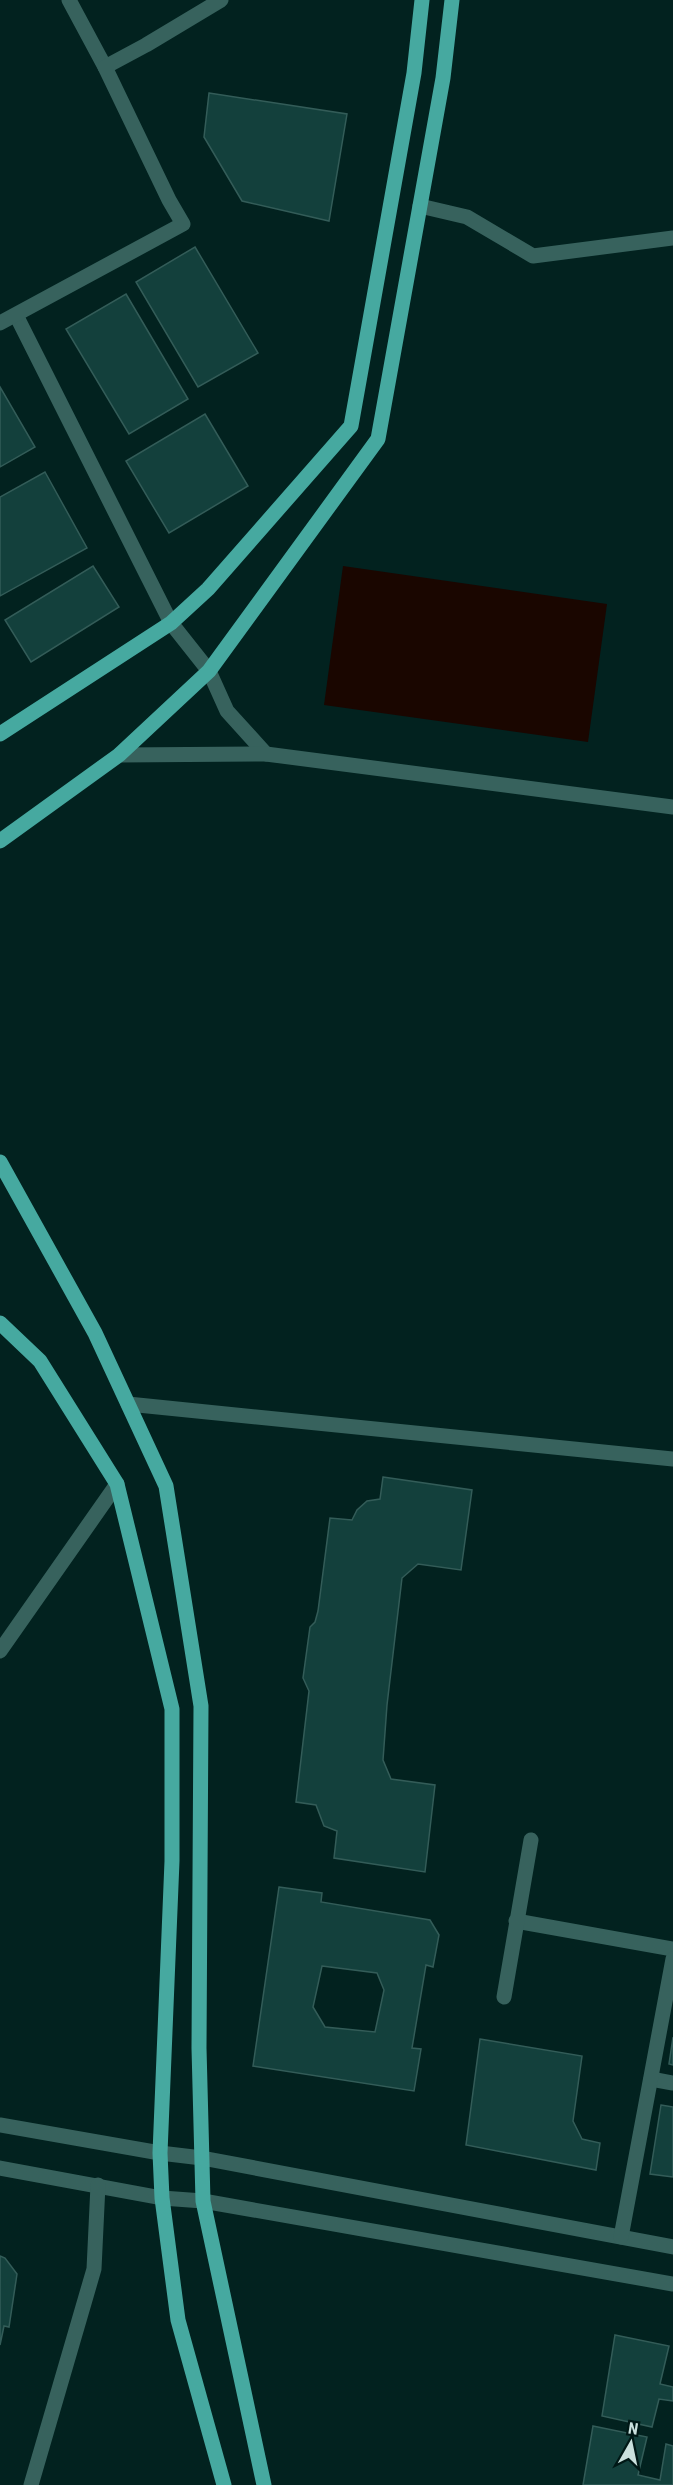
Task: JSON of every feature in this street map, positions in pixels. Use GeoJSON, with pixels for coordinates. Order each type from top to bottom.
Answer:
{"type":"FeatureCollection","features":[{"type":"Feature","properties":{"kind":"main road"},"geometry":{"type":"LineString","coordinates":[[0,734],[171,623],[208,589],[351,426],[414,73],[422,0]]}},
{"type":"Feature","properties":{"kind":"main road"},"geometry":{"type":"LineString","coordinates":[[0,841],[119,755],[208,671],[378,439],[443,78],[452,0]]}},
{"type":"Feature","properties":{"kind":"main road"},"geometry":{"type":"LineString","coordinates":[[0,1162],[95,1333],[166,1486],[201,1706],[199,2048],[203,2201],[264,2485]]}},
{"type":"Feature","properties":{"kind":"main road"},"geometry":{"type":"LineString","coordinates":[[0,1323],[40,1361],[117,1484],[172,1709],[172,1861],[160,2153],[162,2198],[178,2320],[224,2485]]}},
{"type":"Feature","properties":{"kind":"street"},"geometry":{"type":"LineString","coordinates":[[0,323],[183,224],[69,0]]}},
{"type":"Feature","properties":{"kind":"street"},"geometry":{"type":"LineString","coordinates":[[105,67],[221,0]]}},
{"type":"Feature","properties":{"kind":"street"},"geometry":{"type":"LineString","coordinates":[[420,206],[467,217],[533,256],[673,238]]}},
{"type":"Feature","properties":{"kind":"street"},"geometry":{"type":"LineString","coordinates":[[16,315],[171,623],[208,671],[228,711],[266,754]]}},
{"type":"Feature","properties":{"kind":"street"},"geometry":{"type":"LineString","coordinates":[[119,755],[266,754],[673,807]]}},
{"type":"Feature","properties":{"kind":"street"},"geometry":{"type":"LineString","coordinates":[[128,1404],[673,1460]]}},
{"type":"Feature","properties":{"kind":"street"},"geometry":{"type":"LineString","coordinates":[[0,1651],[117,1484]]}},
{"type":"Feature","properties":{"kind":"street"},"geometry":{"type":"LineString","coordinates":[[504,1997],[531,1840]]}},
{"type":"Feature","properties":{"kind":"street"},"geometry":{"type":"LineString","coordinates":[[516,1921],[673,1949]]}},
{"type":"Feature","properties":{"kind":"street"},"geometry":{"type":"LineString","coordinates":[[621,2237],[673,1959]]}},
{"type":"Feature","properties":{"kind":"street"},"geometry":{"type":"LineString","coordinates":[[651,2079],[673,2083]]}},
{"type":"Feature","properties":{"kind":"street"},"geometry":{"type":"LineString","coordinates":[[0,2125],[160,2153],[202,2158],[673,2247]]}},
{"type":"Feature","properties":{"kind":"street"},"geometry":{"type":"LineString","coordinates":[[0,2168],[162,2198],[203,2201],[673,2284]]}},
{"type":"Feature","properties":{"kind":"street"},"geometry":{"type":"LineString","coordinates":[[31,2485],[94,2269],[98,2185]]}},
{"type":"Feature","properties":{"kind":"shaded area"},"geometry":{"type":"Polygon","coordinates":[[[343,566],[607,604],[588,742],[324,705],[343,566]]]}},
{"type":"Feature","properties":{"kind":"building"},"geometry":{"type":"Polygon","coordinates":[[[209,93],[347,114],[329,221],[242,201],[204,137],[209,93]]]}},
{"type":"Feature","properties":{"kind":"building"},"geometry":{"type":"Polygon","coordinates":[[[195,247],[258,353],[198,387],[136,282],[195,247]]]}},
{"type":"Feature","properties":{"kind":"building"},"geometry":{"type":"Polygon","coordinates":[[[126,294],[188,399],[129,434],[66,329],[126,294]]]}},
{"type":"Feature","properties":{"kind":"building"},"geometry":{"type":"Polygon","coordinates":[[[0,387],[35,447],[0,467],[0,387]]]}},
{"type":"Feature","properties":{"kind":"building"},"geometry":{"type":"Polygon","coordinates":[[[205,414],[248,486],[169,533],[126,461],[205,414]]]}},
{"type":"Feature","properties":{"kind":"building"},"geometry":{"type":"Polygon","coordinates":[[[45,472],[87,548],[0,596],[0,497],[45,472]]]}},
{"type":"Feature","properties":{"kind":"building"},"geometry":{"type":"Polygon","coordinates":[[[93,566],[119,607],[31,662],[5,620],[93,566]]]}},
{"type":"Feature","properties":{"kind":"building"},"geometry":{"type":"Polygon","coordinates":[[[383,1477],[472,1490],[461,1570],[418,1564],[402,1578],[383,1760],[391,1779],[435,1785],[425,1872],[334,1858],[337,1831],[324,1826],[316,1805],[296,1802],[309,1691],[303,1678],[310,1627],[315,1622],[318,1611],[330,1518],[352,1520],[357,1510],[367,1501],[380,1499],[383,1477]]]}},
{"type":"Feature","properties":{"kind":"building"},"geometry":{"type":"Polygon","coordinates":[[[279,1887],[322,1893],[321,1902],[430,1920],[439,1935],[433,1967],[426,1965],[412,2048],[421,2049],[414,2091],[253,2066],[279,1887]],[[322,1966],[313,2007],[325,2027],[375,2032],[384,1990],[377,1973],[322,1966]]]}},
{"type":"Feature","properties":{"kind":"building"},"geometry":{"type":"Polygon","coordinates":[[[673,2037],[673,2065],[669,2064],[673,2037]]]}},
{"type":"Feature","properties":{"kind":"building"},"geometry":{"type":"Polygon","coordinates":[[[480,2039],[582,2056],[573,2121],[582,2139],[600,2143],[596,2170],[466,2145],[480,2039]]]}},
{"type":"Feature","properties":{"kind":"building"},"geometry":{"type":"Polygon","coordinates":[[[661,2105],[673,2107],[673,2177],[650,2174],[661,2105]]]}},
{"type":"Feature","properties":{"kind":"building"},"geometry":{"type":"Polygon","coordinates":[[[0,2256],[5,2258],[17,2274],[9,2327],[4,2326],[0,2345],[0,2256]]]}},
{"type":"Feature","properties":{"kind":"building"},"geometry":{"type":"Polygon","coordinates":[[[615,2335],[669,2346],[660,2384],[673,2387],[673,2401],[659,2399],[652,2427],[602,2416],[615,2335]]]}},
{"type":"Feature","properties":{"kind":"building"},"geometry":{"type":"Polygon","coordinates":[[[593,2426],[647,2437],[638,2475],[660,2480],[666,2444],[673,2446],[673,2485],[583,2485],[593,2426]]]}}]}
